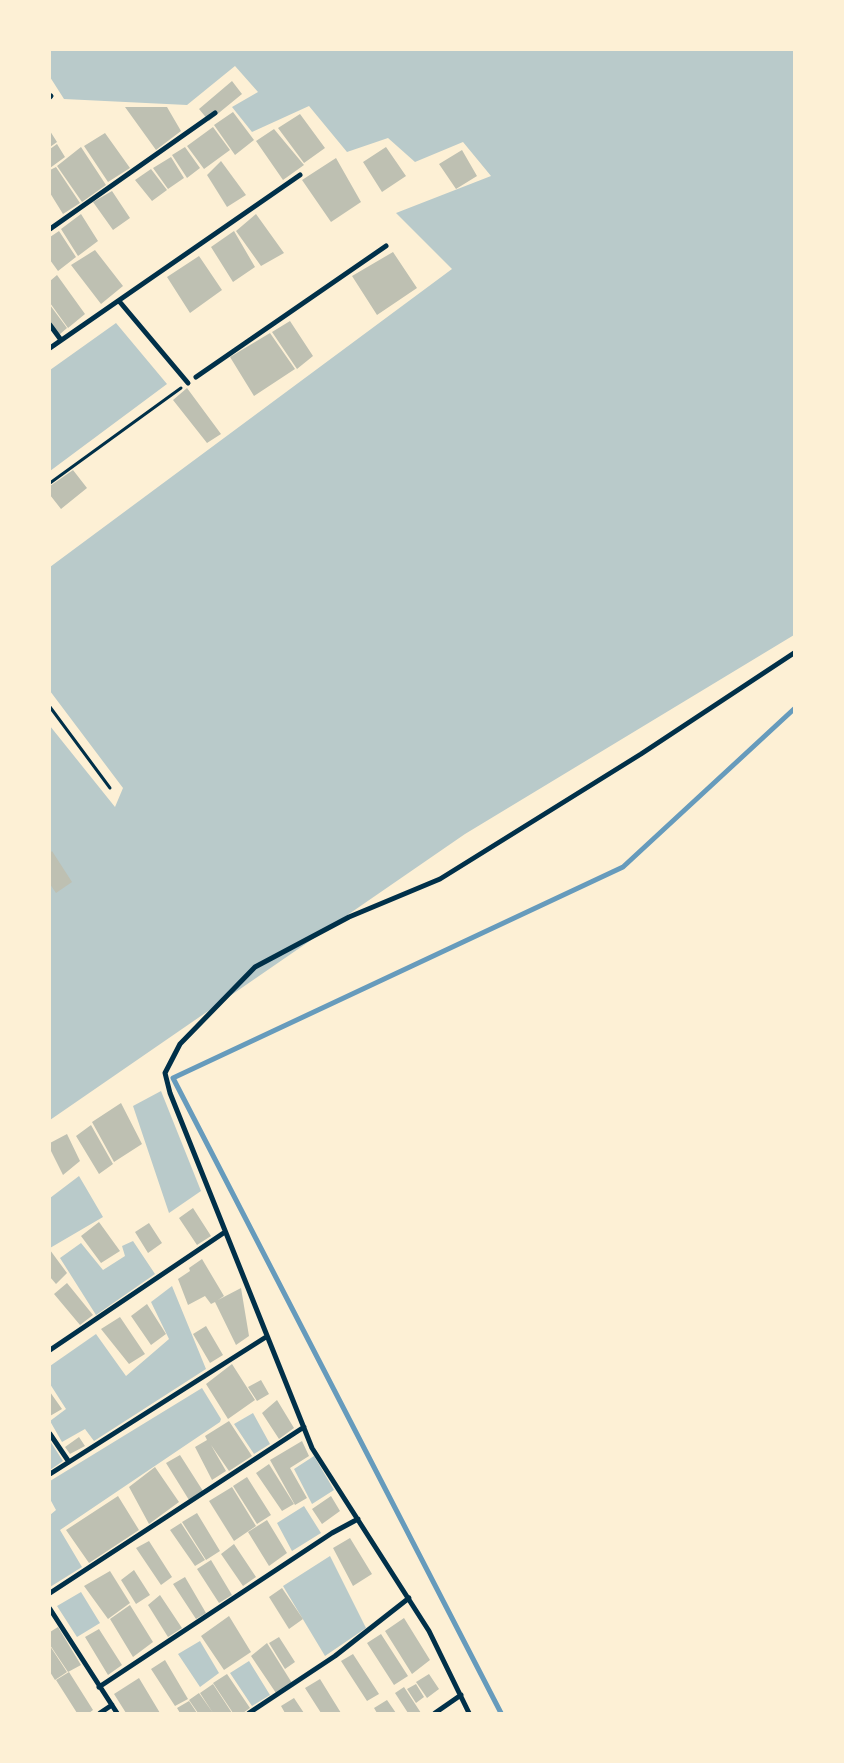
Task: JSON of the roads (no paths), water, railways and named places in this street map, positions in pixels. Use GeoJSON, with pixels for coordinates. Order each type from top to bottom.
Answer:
{"type":"FeatureCollection","features":[{"type":"Feature","properties":{"kind":"street"},"geometry":{"type":"LineString","coordinates":[[50,229],[215,113]]}},
{"type":"Feature","properties":{"kind":"street"},"geometry":{"type":"LineString","coordinates":[[50,348],[300,175]]}},
{"type":"Feature","properties":{"kind":"street"},"geometry":{"type":"LineString","coordinates":[[196,377],[386,246]]}},
{"type":"Feature","properties":{"kind":"street"},"geometry":{"type":"LineString","coordinates":[[119,301],[188,383]]}},
{"type":"Feature","properties":{"kind":"street"},"geometry":{"type":"LineString","coordinates":[[50,325],[61,340]]}},
{"type":"Feature","properties":{"kind":"street"},"geometry":{"type":"LineString","coordinates":[[469,1713],[429,1630],[312,1448],[224,1232],[170,1093],[165,1073],[180,1044],[256,967],[349,918],[440,879],[641,754],[794,653]]}},
{"type":"Feature","properties":{"kind":"street"},"geometry":{"type":"LineString","coordinates":[[50,1350],[224,1232]]}},
{"type":"Feature","properties":{"kind":"street"},"geometry":{"type":"LineString","coordinates":[[50,1474],[266,1337]]}},
{"type":"Feature","properties":{"kind":"street"},"geometry":{"type":"LineString","coordinates":[[50,1593],[304,1426]]}},
{"type":"Feature","properties":{"kind":"street"},"geometry":{"type":"LineString","coordinates":[[50,1434],[69,1462]]}},
{"type":"Feature","properties":{"kind":"street"},"geometry":{"type":"LineString","coordinates":[[99,1687],[332,1533],[358,1519]]}},
{"type":"Feature","properties":{"kind":"street"},"geometry":{"type":"LineString","coordinates":[[249,1713],[335,1656],[409,1598]]}},
{"type":"Feature","properties":{"kind":"street"},"geometry":{"type":"LineString","coordinates":[[50,1609],[117,1713]]}},
{"type":"Feature","properties":{"kind":"street"},"geometry":{"type":"LineString","coordinates":[[50,1622],[56,1618]]}},
{"type":"Feature","properties":{"kind":"street"},"geometry":{"type":"LineString","coordinates":[[435,1713],[461,1696]]}},
{"type":"Feature","properties":{"kind":"street"},"geometry":{"type":"LineString","coordinates":[[100,1713],[112,1705]]}},
{"type":"Feature","properties":{"kind":"waterway"},"geometry":{"type":"LineString","coordinates":[[501,1713],[173,1078],[623,867],[794,709]]}}]}
